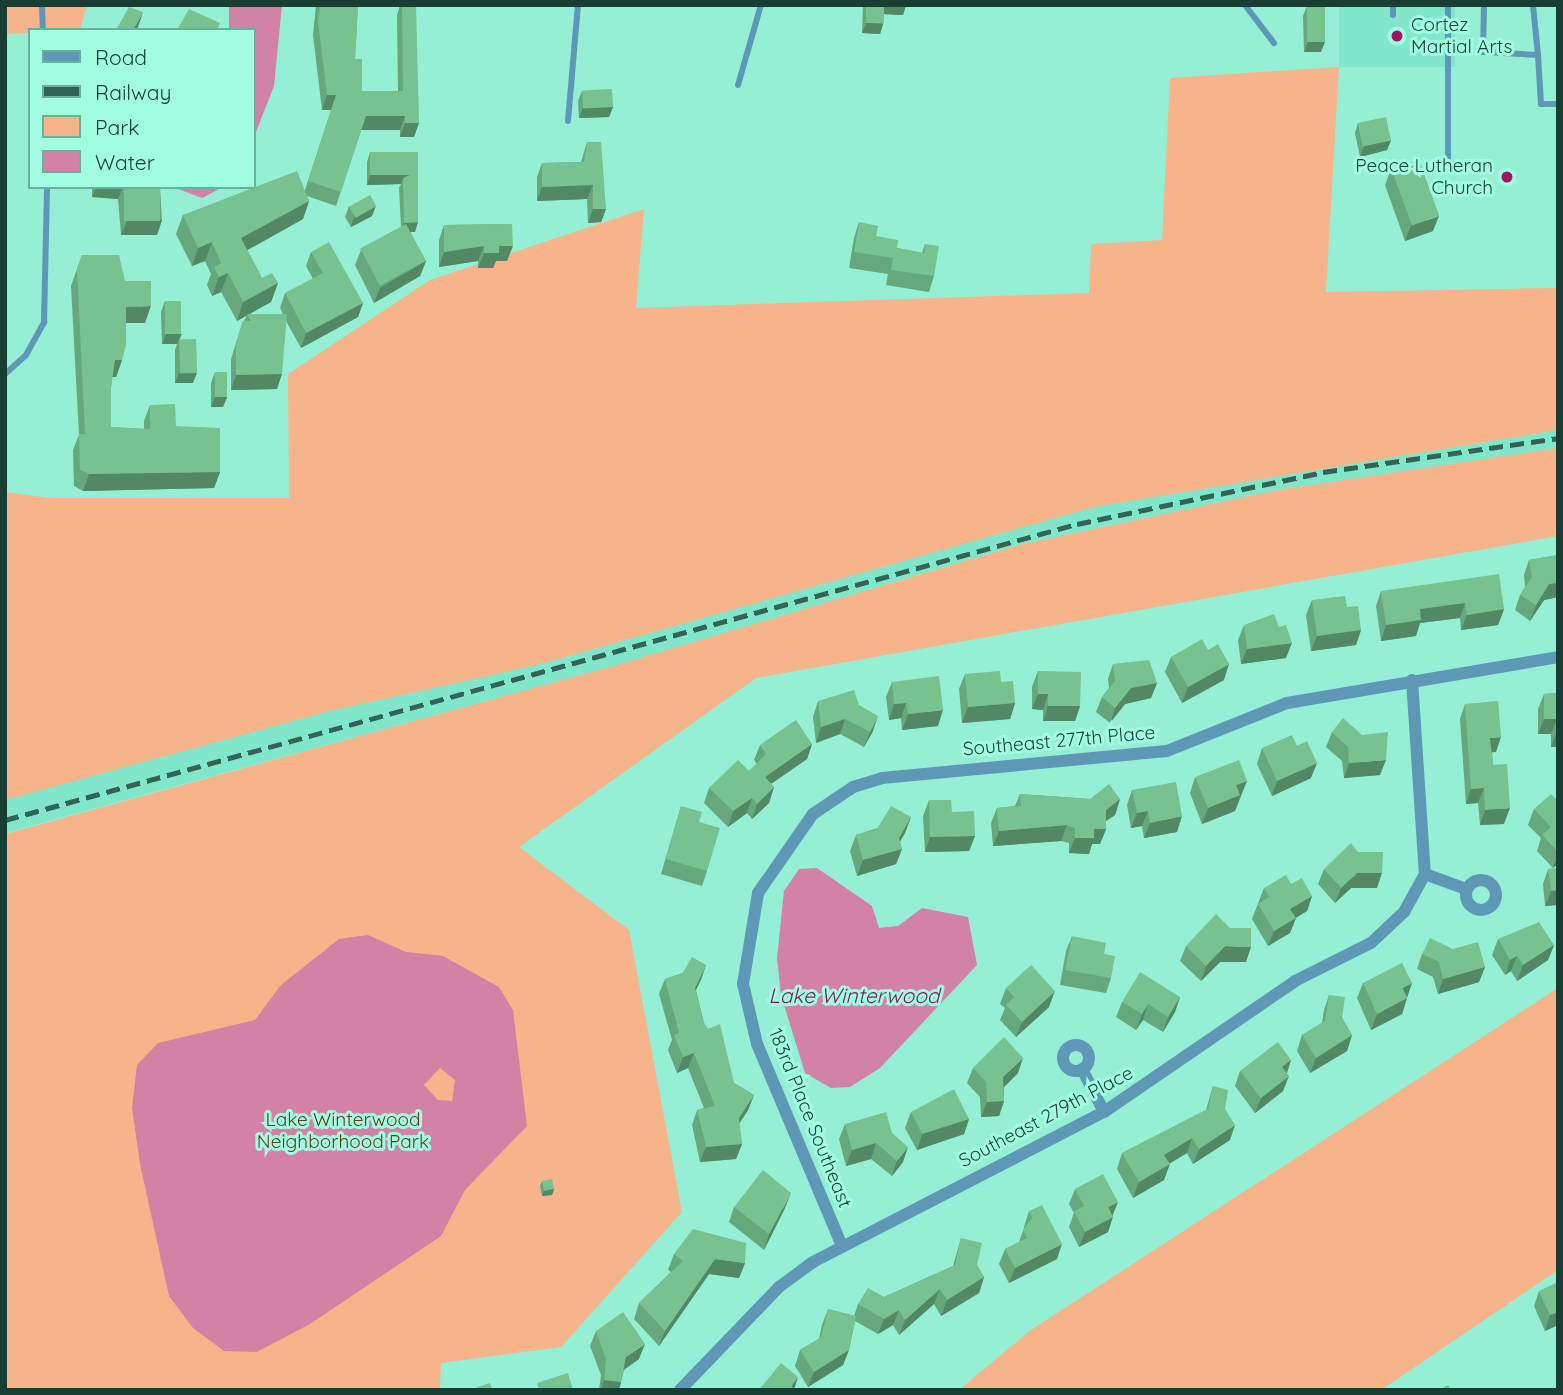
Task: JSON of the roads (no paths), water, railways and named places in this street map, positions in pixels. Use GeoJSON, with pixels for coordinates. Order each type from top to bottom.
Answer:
{"type":"FeatureCollection","features":[{"type":"Feature","properties":{"kind":"street","name":"Southeast 277th Place"},"geometry":{"type":"LineString","coordinates":[[813,814],[853,787],[882,778],[1167,751],[1287,703],[1558,657]]}},
{"type":"Feature","properties":{"kind":"street"},"geometry":{"type":"LineString","coordinates":[[1412,680],[1425,874],[1466,890]]}},
{"type":"Feature","properties":{"kind":"street","name":"183rd Place Southeast"},"geometry":{"type":"LineString","coordinates":[[813,814],[758,892],[743,984],[757,1044],[842,1246]]}},
{"type":"Feature","properties":{"kind":"street","name":"Southeast 279th Place"},"geometry":{"type":"LineString","coordinates":[[680,1390],[779,1287],[842,1246],[1104,1112],[1295,981],[1371,943],[1404,912],[1425,874]]}},
{"type":"Feature","properties":{"kind":"street"},"geometry":{"type":"LineString","coordinates":[[1082,1069],[1104,1112]]}},
{"type":"Feature","properties":{"kind":"lane"},"geometry":{"type":"LineString","coordinates":[[43,5],[43,28]]}},
{"type":"Feature","properties":{"kind":"lane"},"geometry":{"type":"LineString","coordinates":[[568,121],[578,5]]}},
{"type":"Feature","properties":{"kind":"lane"},"geometry":{"type":"LineString","coordinates":[[738,85],[761,5]]}},
{"type":"Feature","properties":{"kind":"lane"},"geometry":{"type":"LineString","coordinates":[[1245,5],[1274,43]]}},
{"type":"Feature","properties":{"kind":"lane"},"geometry":{"type":"LineString","coordinates":[[1393,5],[1393,15]]}},
{"type":"Feature","properties":{"kind":"lane"},"geometry":{"type":"LineString","coordinates":[[1448,5],[1448,162]]}},
{"type":"Feature","properties":{"kind":"lane"},"geometry":{"type":"LineString","coordinates":[[1485,5],[1483,52],[1538,55]]}},
{"type":"Feature","properties":{"kind":"lane"},"geometry":{"type":"LineString","coordinates":[[1533,5],[1541,104],[1558,104]]}},
{"type":"Feature","properties":{"kind":"lane"},"geometry":{"type":"LineString","coordinates":[[5,374],[26,355],[44,322],[47,189]]}},
{"type":"Feature","properties":{"kind":"water"},"geometry":{"type":"Polygon","coordinates":[[[229,5],[282,5],[274,86],[256,132],[256,28],[229,28],[229,5]]]}},
{"type":"Feature","properties":{"kind":"water"},"geometry":{"type":"Polygon","coordinates":[[[178,189],[219,189],[202,198],[178,189]]]}},
{"type":"Feature","properties":{"kind":"water","name":"Lake Winterwood"},"geometry":{"type":"Polygon","coordinates":[[[817,868],[872,906],[879,928],[898,926],[922,908],[968,917],[977,965],[880,1068],[850,1087],[831,1088],[805,1073],[781,995],[777,958],[784,891],[799,869],[817,868]]]}},
{"type":"Feature","properties":{"kind":"water"},"geometry":{"type":"Polygon","coordinates":[[[368,935],[406,952],[443,956],[499,987],[513,1010],[527,1126],[465,1190],[441,1236],[310,1324],[257,1352],[224,1351],[193,1328],[169,1296],[140,1164],[132,1108],[137,1065],[158,1043],[255,1020],[281,985],[339,939],[368,935]],[[440,1068],[424,1085],[438,1100],[452,1101],[455,1080],[440,1068]]]}},
{"type":"Feature","properties":{"kind":"railway"},"geometry":{"type":"LineString","coordinates":[[5,820],[1077,524],[1323,472],[1558,438]]}},
{"type":"Feature","properties":{"kind":"place","name":"Cortez Martial Arts"},"geometry":{"type":"Point","coordinates":[1397,36]}},
{"type":"Feature","properties":{"kind":"place","name":"Peace Lutheran Church"},"geometry":{"type":"Point","coordinates":[1507,177]}},
{"type":"Feature","properties":{"kind":"park label","name":"Lake Winterwood Neighborhood Park"},"geometry":{"type":"Point","coordinates":[343,1131]}}]}
